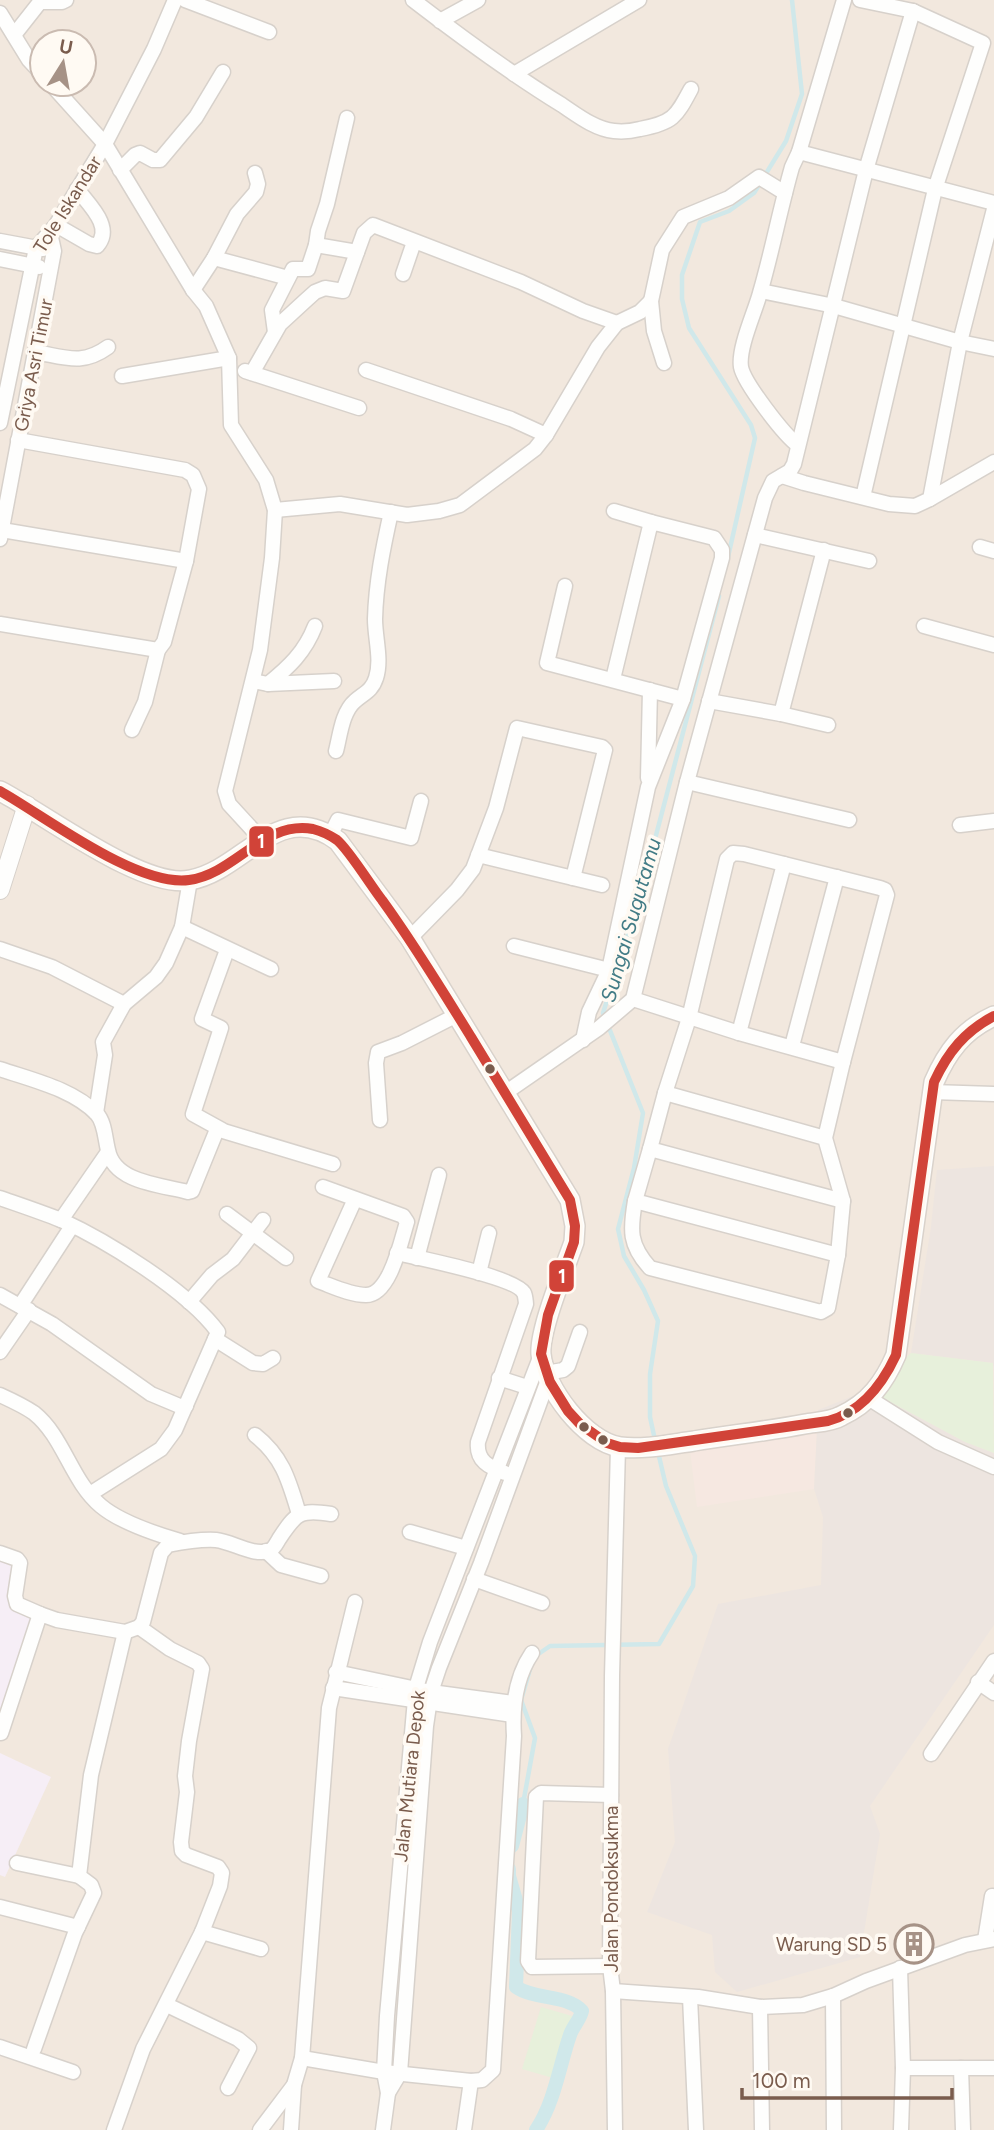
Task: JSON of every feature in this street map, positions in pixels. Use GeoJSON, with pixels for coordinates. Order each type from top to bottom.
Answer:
{"type":"FeatureCollection","features":[{"type":"Feature","properties":{"kind":"main road"},"geometry":{"type":"LineString","coordinates":[[0,791],[126,865],[154,878],[172,881],[190,880],[215,871],[281,829],[299,826],[321,831],[338,841],[410,938],[570,1200],[575,1226],[574,1242],[542,1337],[545,1369],[555,1394],[582,1424],[603,1440],[618,1447],[686,1442],[839,1418],[870,1399],[890,1370],[896,1355],[932,1092],[940,1067],[962,1036],[975,1025],[994,1016]]}},
{"type":"Feature","properties":{"kind":"street"},"geometry":{"type":"LineString","coordinates":[[14,35],[40,2],[66,0]]}},
{"type":"Feature","properties":{"kind":"street","name":"Tole Iskandar"},"geometry":{"type":"LineString","coordinates":[[0,423],[3,390],[36,248],[53,229],[105,144],[154,49],[175,0]]}},
{"type":"Feature","properties":{"kind":"street"},"geometry":{"type":"LineString","coordinates":[[185,0],[269,32]]}},
{"type":"Feature","properties":{"kind":"street"},"geometry":{"type":"LineString","coordinates":[[413,0],[514,74],[587,121],[612,131],[664,125],[679,111],[691,89]]}},
{"type":"Feature","properties":{"kind":"street"},"geometry":{"type":"LineString","coordinates":[[440,21],[478,0]]}},
{"type":"Feature","properties":{"kind":"street"},"geometry":{"type":"LineString","coordinates":[[514,74],[639,0]]}},
{"type":"Feature","properties":{"kind":"street"},"geometry":{"type":"LineString","coordinates":[[798,445],[779,427],[746,378],[741,367],[742,353],[761,291],[782,192],[799,152],[844,0]]}},
{"type":"Feature","properties":{"kind":"street"},"geometry":{"type":"LineString","coordinates":[[860,0],[913,11],[989,47],[935,189],[863,497]]}},
{"type":"Feature","properties":{"kind":"street"},"geometry":{"type":"LineString","coordinates":[[505,1093],[583,1040],[630,1002],[765,498],[774,481],[790,471],[794,464],[866,170],[913,11]]}},
{"type":"Feature","properties":{"kind":"street"},"geometry":{"type":"LineString","coordinates":[[0,13],[28,58]]}},
{"type":"Feature","properties":{"kind":"street"},"geometry":{"type":"LineString","coordinates":[[120,170],[139,153],[153,160],[160,160],[196,117],[223,72]]}},
{"type":"Feature","properties":{"kind":"street"},"geometry":{"type":"LineString","coordinates":[[64,98],[105,144],[193,290],[206,306],[230,362],[232,425],[237,438],[266,480],[275,510],[268,592],[253,681],[225,791],[229,804],[261,840]]}},
{"type":"Feature","properties":{"kind":"street"},"geometry":{"type":"LineString","coordinates":[[275,332],[272,310],[288,278],[295,268],[308,269],[327,204],[347,118]]}},
{"type":"Feature","properties":{"kind":"street"},"geometry":{"type":"LineString","coordinates":[[799,152],[994,203]]}},
{"type":"Feature","properties":{"kind":"street"},"geometry":{"type":"LineString","coordinates":[[193,290],[214,258],[237,214],[256,192],[258,184],[255,173]]}},
{"type":"Feature","properties":{"kind":"street"},"geometry":{"type":"LineString","coordinates":[[664,363],[654,331],[651,301],[662,250],[673,230],[683,217],[729,198],[760,176],[782,192]]}},
{"type":"Feature","properties":{"kind":"street"},"geometry":{"type":"LineString","coordinates":[[53,229],[97,246],[103,239],[105,230],[102,222],[77,190]]}},
{"type":"Feature","properties":{"kind":"street"},"geometry":{"type":"LineString","coordinates":[[930,499],[960,342],[994,209]]}},
{"type":"Feature","properties":{"kind":"street"},"geometry":{"type":"LineString","coordinates":[[252,373],[280,324],[315,292],[326,288],[343,291],[364,233],[373,225],[521,282],[583,311],[617,323]]}},
{"type":"Feature","properties":{"kind":"street","name":"Griya Asri Timur"},"geometry":{"type":"LineString","coordinates":[[1,535],[51,269],[53,229]]}},
{"type":"Feature","properties":{"kind":"street"},"geometry":{"type":"LineString","coordinates":[[0,240],[54,251]]}},
{"type":"Feature","properties":{"kind":"street"},"geometry":{"type":"LineString","coordinates":[[403,274],[414,242]]}},
{"type":"Feature","properties":{"kind":"street"},"geometry":{"type":"LineString","coordinates":[[316,244],[357,252]]}},
{"type":"Feature","properties":{"kind":"street"},"geometry":{"type":"LineString","coordinates":[[214,258],[288,278]]}},
{"type":"Feature","properties":{"kind":"street"},"geometry":{"type":"LineString","coordinates":[[0,259],[51,269]]}},
{"type":"Feature","properties":{"kind":"street"},"geometry":{"type":"LineString","coordinates":[[761,291],[834,306],[994,349]]}},
{"type":"Feature","properties":{"kind":"street"},"geometry":{"type":"LineString","coordinates":[[275,510],[340,505],[407,515],[460,505],[535,449],[598,347],[617,323],[640,312],[651,301]]}},
{"type":"Feature","properties":{"kind":"street"},"geometry":{"type":"LineString","coordinates":[[35,352],[83,360],[94,357],[108,347]]}},
{"type":"Feature","properties":{"kind":"street"},"geometry":{"type":"LineString","coordinates":[[122,376],[230,362],[252,373],[359,408]]}},
{"type":"Feature","properties":{"kind":"street"},"geometry":{"type":"LineString","coordinates":[[366,370],[511,419],[546,435]]}},
{"type":"Feature","properties":{"kind":"street"},"geometry":{"type":"LineString","coordinates":[[18,440],[185,470],[193,475],[199,489],[186,561],[164,642],[158,650],[145,702],[132,730]]}},
{"type":"Feature","properties":{"kind":"street"},"geometry":{"type":"LineString","coordinates":[[782,476],[889,504],[915,506],[994,462]]}},
{"type":"Feature","properties":{"kind":"street"},"geometry":{"type":"LineString","coordinates":[[583,1040],[589,1012],[609,970],[648,787],[683,699],[722,550],[714,538],[614,511]]}},
{"type":"Feature","properties":{"kind":"street"},"geometry":{"type":"LineString","coordinates":[[336,751],[344,719],[352,705],[368,693],[377,674],[377,591],[391,512]]}},
{"type":"Feature","properties":{"kind":"street"},"geometry":{"type":"LineString","coordinates":[[613,679],[651,522]]}},
{"type":"Feature","properties":{"kind":"street"},"geometry":{"type":"LineString","coordinates":[[1,535],[186,561]]}},
{"type":"Feature","properties":{"kind":"street"},"geometry":{"type":"LineString","coordinates":[[755,535],[869,561]]}},
{"type":"Feature","properties":{"kind":"street"},"geometry":{"type":"LineString","coordinates":[[781,715],[824,550]]}},
{"type":"Feature","properties":{"kind":"street"},"geometry":{"type":"LineString","coordinates":[[565,586],[547,663],[683,699]]}},
{"type":"Feature","properties":{"kind":"street"},"geometry":{"type":"LineString","coordinates":[[0,624],[158,650]]}},
{"type":"Feature","properties":{"kind":"street"},"geometry":{"type":"LineString","coordinates":[[268,684],[301,653],[315,626]]}},
{"type":"Feature","properties":{"kind":"street"},"geometry":{"type":"LineString","coordinates":[[924,626],[994,645]]}},
{"type":"Feature","properties":{"kind":"street"},"geometry":{"type":"LineString","coordinates":[[253,681],[268,684],[334,681]]}},
{"type":"Feature","properties":{"kind":"street"},"geometry":{"type":"LineString","coordinates":[[648,787],[650,690]]}},
{"type":"Feature","properties":{"kind":"street"},"geometry":{"type":"LineString","coordinates":[[709,701],[828,725]]}},
{"type":"Feature","properties":{"kind":"street"},"geometry":{"type":"LineString","coordinates":[[410,938],[457,890],[473,869],[496,808],[517,728],[602,747],[605,755],[573,878]]}},
{"type":"Feature","properties":{"kind":"street"},"geometry":{"type":"LineString","coordinates":[[687,782],[849,820]]}},
{"type":"Feature","properties":{"kind":"street"},"geometry":{"type":"LineString","coordinates":[[330,836],[338,820],[411,838],[421,801]]}},
{"type":"Feature","properties":{"kind":"street"},"geometry":{"type":"LineString","coordinates":[[0,890],[27,805]]}},
{"type":"Feature","properties":{"kind":"street"},"geometry":{"type":"LineString","coordinates":[[960,825],[994,821]]}},
{"type":"Feature","properties":{"kind":"street"},"geometry":{"type":"LineString","coordinates":[[733,853],[744,853],[784,864],[880,888],[885,890],[887,895],[825,1138],[843,1200],[838,1255],[828,1308],[824,1313],[650,1268],[638,1255],[630,1229],[635,1201],[665,1093],[689,1018],[727,859],[733,853]]}},
{"type":"Feature","properties":{"kind":"street"},"geometry":{"type":"LineString","coordinates":[[478,855],[603,885]]}},
{"type":"Feature","properties":{"kind":"street"},"geometry":{"type":"LineString","coordinates":[[739,1033],[784,864]]}},
{"type":"Feature","properties":{"kind":"street"},"geometry":{"type":"LineString","coordinates":[[792,1046],[837,877]]}},
{"type":"Feature","properties":{"kind":"street"},"geometry":{"type":"LineString","coordinates":[[96,1113],[105,1055],[103,1042],[124,1004],[156,977],[166,963],[182,927],[190,880]]}},
{"type":"Feature","properties":{"kind":"street"},"geometry":{"type":"LineString","coordinates":[[182,927],[271,969]]}},
{"type":"Feature","properties":{"kind":"street"},"geometry":{"type":"LineString","coordinates":[[514,946],[609,970]]}},
{"type":"Feature","properties":{"kind":"street"},"geometry":{"type":"LineString","coordinates":[[0,949],[52,967],[124,1004]]}},
{"type":"Feature","properties":{"kind":"street"},"geometry":{"type":"LineString","coordinates":[[227,950],[202,1019],[221,1028],[193,1114],[222,1130],[333,1164]]}},
{"type":"Feature","properties":{"kind":"street"},"geometry":{"type":"LineString","coordinates":[[630,1002],[843,1062]]}},
{"type":"Feature","properties":{"kind":"street"},"geometry":{"type":"LineString","coordinates":[[380,1120],[376,1063],[378,1052],[457,1015]]}},
{"type":"Feature","properties":{"kind":"street"},"geometry":{"type":"LineString","coordinates":[[0,1069],[50,1086],[96,1113],[101,1120],[108,1152],[118,1170],[134,1178],[188,1192],[195,1188],[216,1132],[222,1130]]}},
{"type":"Feature","properties":{"kind":"street"},"geometry":{"type":"LineString","coordinates":[[932,1092],[994,1094]]}},
{"type":"Feature","properties":{"kind":"street"},"geometry":{"type":"LineString","coordinates":[[665,1093],[825,1138]]}},
{"type":"Feature","properties":{"kind":"street"},"geometry":{"type":"LineString","coordinates":[[650,1149],[843,1200]]}},
{"type":"Feature","properties":{"kind":"street"},"geometry":{"type":"LineString","coordinates":[[0,1352],[66,1223],[108,1152]]}},
{"type":"Feature","properties":{"kind":"street"},"geometry":{"type":"LineString","coordinates":[[417,1258],[439,1175]]}},
{"type":"Feature","properties":{"kind":"street"},"geometry":{"type":"LineString","coordinates":[[303,1275],[352,1292],[370,1295],[380,1290],[387,1280],[407,1222],[403,1216],[323,1187]]}},
{"type":"Feature","properties":{"kind":"street"},"geometry":{"type":"LineString","coordinates":[[0,1198],[66,1223],[102,1241],[171,1287],[188,1302],[216,1335],[253,1363],[263,1364],[273,1358]]}},
{"type":"Feature","properties":{"kind":"street"},"geometry":{"type":"LineString","coordinates":[[318,1281],[355,1199]]}},
{"type":"Feature","properties":{"kind":"street"},"geometry":{"type":"LineString","coordinates":[[635,1201],[838,1255]]}},
{"type":"Feature","properties":{"kind":"street"},"geometry":{"type":"LineString","coordinates":[[228,1214],[286,1258]]}},
{"type":"Feature","properties":{"kind":"street"},"geometry":{"type":"LineString","coordinates":[[188,1302],[212,1275],[233,1259],[263,1220]]}},
{"type":"Feature","properties":{"kind":"street"},"geometry":{"type":"LineString","coordinates":[[479,1273],[489,1233]]}},
{"type":"Feature","properties":{"kind":"street"},"geometry":{"type":"LineString","coordinates":[[397,1253],[500,1279],[518,1287],[524,1293],[526,1304],[477,1448],[482,1461],[513,1475]]}},
{"type":"Feature","properties":{"kind":"street"},"geometry":{"type":"LineString","coordinates":[[0,1295],[52,1324],[151,1394],[186,1406]]}},
{"type":"Feature","properties":{"kind":"street"},"geometry":{"type":"LineString","coordinates":[[545,1369],[563,1370],[568,1366],[580,1332]]}},
{"type":"Feature","properties":{"kind":"street"},"geometry":{"type":"LineString","coordinates":[[90,1494],[161,1449],[175,1430],[216,1335]]}},
{"type":"Feature","properties":{"kind":"street","name":"Jalan Mutiara Depok"},"geometry":{"type":"LineString","coordinates":[[383,2130],[388,2093],[384,2072],[387,2017],[430,1642],[527,1387],[545,1369]]}},
{"type":"Feature","properties":{"kind":"street","name":"Jalan Mutiara Depok"},"geometry":{"type":"LineString","coordinates":[[388,2093],[400,2073],[422,1696],[474,1579],[513,1475],[545,1369]]}},
{"type":"Feature","properties":{"kind":"street"},"geometry":{"type":"LineString","coordinates":[[499,1378],[527,1387]]}},
{"type":"Feature","properties":{"kind":"street"},"geometry":{"type":"LineString","coordinates":[[0,1395],[35,1414],[102,1508],[141,1528],[185,1542]]}},
{"type":"Feature","properties":{"kind":"street"},"geometry":{"type":"LineString","coordinates":[[870,1399],[938,1442],[994,1467]]}},
{"type":"Feature","properties":{"kind":"street"},"geometry":{"type":"LineString","coordinates":[[255,1435],[270,1447],[287,1474],[299,1514]]}},
{"type":"Feature","properties":{"kind":"street","name":"Jalan Pondoksukma"},"geometry":{"type":"LineString","coordinates":[[615,2123],[613,1991],[610,1966],[613,1633],[618,1447]]}},
{"type":"Feature","properties":{"kind":"street"},"geometry":{"type":"LineString","coordinates":[[0,1553],[17,1559],[20,1563],[15,1596],[17,1604],[57,1620],[125,1632],[139,1627],[146,1616],[163,1549],[168,1545],[217,1540],[267,1551],[274,1548],[293,1518],[299,1514],[331,1514]]}},
{"type":"Feature","properties":{"kind":"street"},"geometry":{"type":"LineString","coordinates":[[410,1532],[466,1548]]}},
{"type":"Feature","properties":{"kind":"street"},"geometry":{"type":"LineString","coordinates":[[267,1551],[281,1564],[321,1576]]}},
{"type":"Feature","properties":{"kind":"street"},"geometry":{"type":"LineString","coordinates":[[474,1579],[542,1603]]}},
{"type":"Feature","properties":{"kind":"street"},"geometry":{"type":"LineString","coordinates":[[291,2130],[294,2085],[302,2058],[329,1708],[355,1602]]}},
{"type":"Feature","properties":{"kind":"street"},"geometry":{"type":"LineString","coordinates":[[1,1733],[40,1614]]}},
{"type":"Feature","properties":{"kind":"street"},"geometry":{"type":"LineString","coordinates":[[114,2130],[143,2049],[202,1933],[220,1886],[222,1873],[218,1867],[186,1855],[182,1851],[181,1842],[189,1741],[202,1669],[198,1663],[170,1649],[139,1627]]}},
{"type":"Feature","properties":{"kind":"street"},"geometry":{"type":"LineString","coordinates":[[79,1876],[90,1775],[125,1632]]}},
{"type":"Feature","properties":{"kind":"street"},"geometry":{"type":"LineString","coordinates":[[302,2058],[384,2072],[471,2081],[482,2080],[492,2070],[514,1736],[513,1709],[523,1666],[532,1653]]}},
{"type":"Feature","properties":{"kind":"street"},"geometry":{"type":"LineString","coordinates":[[931,1754],[994,1661]]}},
{"type":"Feature","properties":{"kind":"street"},"geometry":{"type":"LineString","coordinates":[[336,1672],[422,1696]]}},
{"type":"Feature","properties":{"kind":"street"},"geometry":{"type":"LineString","coordinates":[[978,1682],[994,1693]]}},
{"type":"Feature","properties":{"kind":"street"},"geometry":{"type":"LineString","coordinates":[[333,1688],[422,1696],[513,1709]]}},
{"type":"Feature","properties":{"kind":"street"},"geometry":{"type":"LineString","coordinates":[[610,1966],[532,1967],[528,1961],[536,1797],[541,1793],[611,1795]]}},
{"type":"Feature","properties":{"kind":"street"},"geometry":{"type":"LineString","coordinates":[[17,1863],[79,1876],[91,1885],[94,1893],[78,1927],[34,2049]]}},
{"type":"Feature","properties":{"kind":"street"},"geometry":{"type":"LineString","coordinates":[[613,1991],[690,1997],[760,2007],[803,2005],[965,1945],[989,1940],[992,1896]]}},
{"type":"Feature","properties":{"kind":"street"},"geometry":{"type":"LineString","coordinates":[[0,1907],[78,1927]]}},
{"type":"Feature","properties":{"kind":"street"},"geometry":{"type":"LineString","coordinates":[[202,1933],[261,1949]]}},
{"type":"Feature","properties":{"kind":"street"},"geometry":{"type":"LineString","coordinates":[[900,1968],[903,2068],[901,2130]]}},
{"type":"Feature","properties":{"kind":"street"},"geometry":{"type":"LineString","coordinates":[[833,1996],[834,2130]]}},
{"type":"Feature","properties":{"kind":"street"},"geometry":{"type":"LineString","coordinates":[[690,1997],[696,2130]]}},
{"type":"Feature","properties":{"kind":"street"},"geometry":{"type":"LineString","coordinates":[[167,2005],[238,2039],[249,2048],[228,2088]]}},
{"type":"Feature","properties":{"kind":"street"},"geometry":{"type":"LineString","coordinates":[[760,2007],[761,2130]]}},
{"type":"Feature","properties":{"kind":"street"},"geometry":{"type":"LineString","coordinates":[[0,2047],[73,2073]]}},
{"type":"Feature","properties":{"kind":"street"},"geometry":{"type":"LineString","coordinates":[[903,2068],[994,2068]]}},
{"type":"Feature","properties":{"kind":"street"},"geometry":{"type":"LineString","coordinates":[[961,2068],[963,2130]]}},
{"type":"Feature","properties":{"kind":"street"},"geometry":{"type":"LineString","coordinates":[[464,2130],[471,2081]]}},
{"type":"Feature","properties":{"kind":"street"},"geometry":{"type":"LineString","coordinates":[[260,2130],[294,2085]]}},
{"type":"Feature","properties":{"kind":"shaded area"},"geometry":{"type":"Polygon","coordinates":[[[0,0],[994,0],[994,2130],[0,2130],[0,0]]]}},
{"type":"Feature","properties":{"kind":"shaded area"},"geometry":{"type":"Polygon","coordinates":[[[994,1166],[994,1370],[993,1363],[911,1353],[937,1170],[994,1166]]]}},
{"type":"Feature","properties":{"kind":"shaded area"},"geometry":{"type":"Polygon","coordinates":[[[868,1390],[965,1442],[994,1453],[994,1625],[870,1806],[880,1834],[860,1957],[737,1992],[715,1972],[712,1935],[647,1912],[675,1842],[668,1749],[718,1604],[821,1585],[823,1517],[814,1489],[818,1410],[868,1390]]]}},
{"type":"Feature","properties":{"kind":"shaded area"},"geometry":{"type":"Polygon","coordinates":[[[818,1410],[814,1489],[697,1507],[689,1442],[818,1410]]]}},
{"type":"Feature","properties":{"kind":"shaded area"},"geometry":{"type":"Polygon","coordinates":[[[0,1556],[15,1561],[13,1604],[37,1617],[0,1727],[0,1556]]]}},
{"type":"Feature","properties":{"kind":"shaded area"},"geometry":{"type":"Polygon","coordinates":[[[0,1753],[51,1777],[5,1877],[0,1875],[0,1753]]]}},
{"type":"Feature","properties":{"kind":"green space"},"geometry":{"type":"Polygon","coordinates":[[[911,1353],[993,1363],[994,1453],[965,1442],[868,1390],[911,1353]]]}},
{"type":"Feature","properties":{"kind":"green space"},"geometry":{"type":"Polygon","coordinates":[[[541,2007],[572,2016],[553,2078],[522,2069],[541,2007]]]}},
{"type":"Feature","properties":{"kind":"waterway","name":"Sungai Sugutamu"},"geometry":{"type":"LineString","coordinates":[[728,557],[755,438],[751,425],[689,328],[682,299],[682,275],[700,222],[729,211],[754,193],[786,141],[802,94],[792,0]]}},
{"type":"Feature","properties":{"kind":"waterway","name":"Sungai Sugutamu"},"geometry":{"type":"LineString","coordinates":[[655,1440],[650,1417],[650,1374],[658,1321],[624,1256],[618,1229],[634,1168],[643,1113],[603,1013],[640,896],[719,596]]}},
{"type":"Feature","properties":{"kind":"waterway","name":"Sungai Sugutamu"},"geometry":{"type":"LineString","coordinates":[[537,1655],[550,1646],[659,1644],[693,1586],[695,1556],[666,1486],[658,1452]]}},
{"type":"Feature","properties":{"kind":"waterway","name":"Sungai Sugutamu"},"geometry":{"type":"LineString","coordinates":[[523,1804],[535,1738],[521,1700],[530,1669]]}},
{"type":"Feature","properties":{"kind":"waterway"},"geometry":{"type":"LineString","coordinates":[[512,1846],[523,1804]]}},
{"type":"Feature","properties":{"kind":"waterway"},"geometry":{"type":"LineString","coordinates":[[509,1869],[519,1911],[516,1987],[532,1994],[569,2002],[582,2011],[570,2035],[548,2107],[536,2130]]}},
{"type":"Feature","properties":{"kind":"transit line","name":"1"},"geometry":{"type":"LineString","coordinates":[[0,791],[118,862],[168,879],[189,880],[206,876],[264,840],[295,828],[319,831],[335,838],[342,845],[428,967],[570,1200],[575,1226],[574,1242],[548,1315],[541,1354],[550,1382],[568,1411],[580,1424],[607,1443],[620,1447],[638,1448],[828,1421],[851,1411],[870,1396],[896,1355],[934,1082],[958,1043],[974,1028],[994,1016]]}},
{"type":"Feature","properties":{"kind":"place","name":"Warung SD 5"},"geometry":{"type":"Point","coordinates":[914,1944]}}]}
